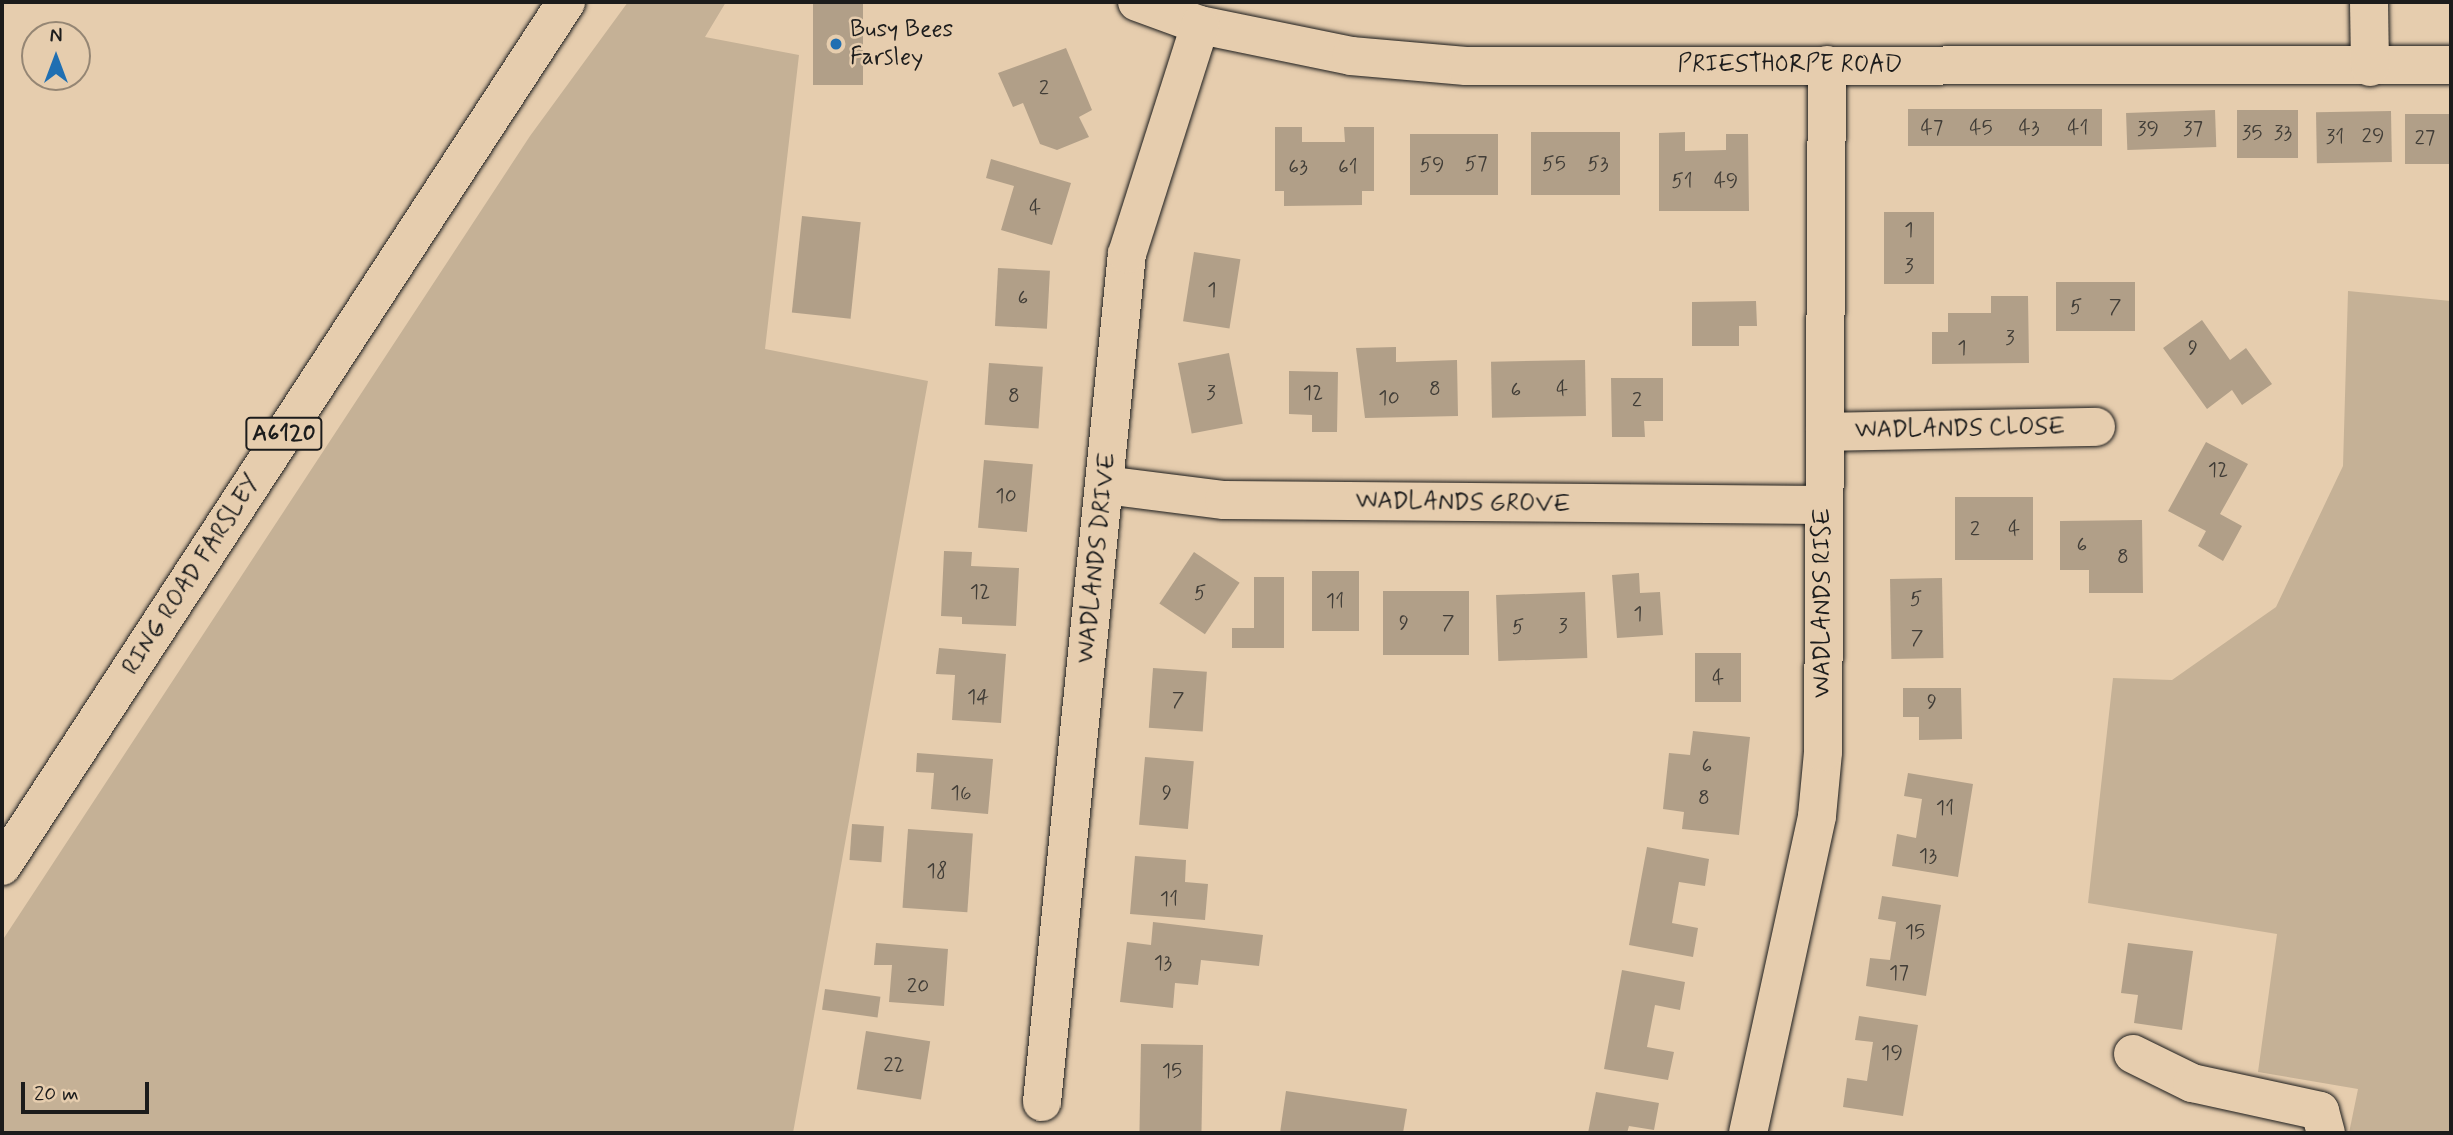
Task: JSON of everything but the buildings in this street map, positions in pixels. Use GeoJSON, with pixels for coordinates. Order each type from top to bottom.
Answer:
{"type":"FeatureCollection","features":[{"type":"Feature","properties":{"kind":"main road","name":"RING ROAD FARSLEY"},"geometry":{"type":"LineString","coordinates":[[2,866],[566,2]]}},
{"type":"Feature","properties":{"kind":"main road","name":"PRIESTHORPE ROAD"},"geometry":{"type":"LineString","coordinates":[[1137,2],[1200,25],[1350,56],[1466,66],[2451,65]]}},
{"type":"Feature","properties":{"kind":"main road"},"geometry":{"type":"LineString","coordinates":[[2370,2],[2370,67]]}},
{"type":"Feature","properties":{"kind":"main road","name":"WADLANDS DRIVE"},"geometry":{"type":"LineString","coordinates":[[1042,1101],[1127,254],[1200,25]]}},
{"type":"Feature","properties":{"kind":"main road","name":"WADLANDS RISE"},"geometry":{"type":"LineString","coordinates":[[1748,1133],[1817,816],[1823,752],[1822,505],[1825,432],[1827,65]]}},
{"type":"Feature","properties":{"kind":"main road","name":"WADLANDS CLOSE"},"geometry":{"type":"LineString","coordinates":[[1825,432],[2096,427]]}},
{"type":"Feature","properties":{"kind":"main road","name":"WADLANDS GROVE"},"geometry":{"type":"LineString","coordinates":[[1105,485],[1224,500],[1822,505]]}},
{"type":"Feature","properties":{"kind":"main road"},"geometry":{"type":"LineString","coordinates":[[2133,1055],[2192,1083],[2320,1111],[2326,1133]]}},
{"type":"Feature","properties":{"kind":"shaded area"},"geometry":{"type":"Polygon","coordinates":[[[628,2],[726,2],[705,37],[799,55],[765,349],[928,381],[793,1133],[2,1133],[2,941],[530,136],[628,2]]]}},
{"type":"Feature","properties":{"kind":"shaded area"},"geometry":{"type":"Polygon","coordinates":[[[2348,291],[2451,301],[2451,1133],[2349,1133],[2358,1089],[2258,1072],[2277,934],[2088,903],[2113,678],[2172,680],[2276,607],[2343,466],[2348,291]]]}},
{"type":"Feature","properties":{"kind":"place","name":"Busy Bees Farsley"},"geometry":{"type":"Point","coordinates":[836,44]}}]}
